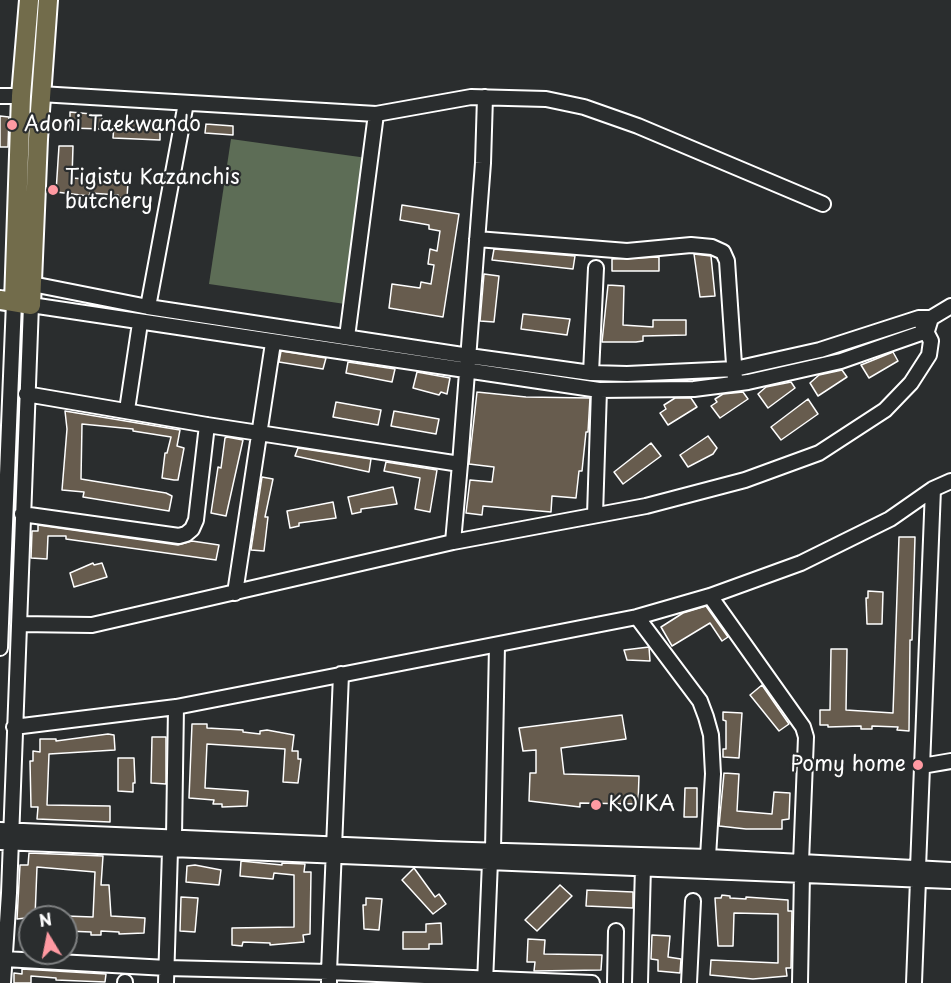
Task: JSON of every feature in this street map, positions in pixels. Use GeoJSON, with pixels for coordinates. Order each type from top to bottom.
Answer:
{"type":"FeatureCollection","features":[{"type":"Feature","properties":{"kind":"main road"},"geometry":{"type":"LineString","coordinates":[[15,302],[21,96],[29,0]]}},
{"type":"Feature","properties":{"kind":"main road"},"geometry":{"type":"LineString","coordinates":[[16,282],[40,94],[48,0]]}},
{"type":"Feature","properties":{"kind":"street"},"geometry":{"type":"LineString","coordinates":[[40,94],[376,114],[485,97],[546,99],[584,107],[638,126],[823,204]]}},
{"type":"Feature","properties":{"kind":"street"},"geometry":{"type":"LineString","coordinates":[[0,96],[21,96]]}},
{"type":"Feature","properties":{"kind":"street"},"geometry":{"type":"LineString","coordinates":[[453,542],[469,356],[485,97]]}},
{"type":"Feature","properties":{"kind":"street"},"geometry":{"type":"LineString","coordinates":[[148,307],[186,103]]}},
{"type":"Feature","properties":{"kind":"street"},"geometry":{"type":"LineString","coordinates":[[347,337],[376,114]]}},
{"type":"Feature","properties":{"kind":"street"},"geometry":{"type":"LineString","coordinates":[[477,239],[627,251],[691,245],[712,247],[723,252],[727,261],[736,385]]}},
{"type":"Feature","properties":{"kind":"street"},"geometry":{"type":"LineString","coordinates":[[591,373],[596,268]]}},
{"type":"Feature","properties":{"kind":"street"},"geometry":{"type":"LineString","coordinates":[[16,282],[148,307],[591,373],[704,373],[735,369],[820,350],[926,322]]}},
{"type":"Feature","properties":{"kind":"street"},"geometry":{"type":"LineString","coordinates":[[15,302],[140,323],[599,390],[694,389],[736,385],[841,361],[926,322],[951,306]]}},
{"type":"Feature","properties":{"kind":"street"},"geometry":{"type":"LineString","coordinates":[[0,648],[3,394],[15,302]]}},
{"type":"Feature","properties":{"kind":"street"},"geometry":{"type":"LineString","coordinates":[[3,983],[5,836],[19,624],[26,394],[15,302]]}},
{"type":"Feature","properties":{"kind":"street"},"geometry":{"type":"LineString","coordinates":[[19,624],[92,625],[453,542],[646,506],[745,480],[819,453],[885,410],[899,397],[929,355],[931,341],[926,322]]}},
{"type":"Feature","properties":{"kind":"street"},"geometry":{"type":"LineString","coordinates":[[127,410],[140,323]]}},
{"type":"Feature","properties":{"kind":"street"},"geometry":{"type":"LineString","coordinates":[[235,593],[273,343]]}},
{"type":"Feature","properties":{"kind":"street"},"geometry":{"type":"LineString","coordinates":[[595,515],[599,390]]}},
{"type":"Feature","properties":{"kind":"street"},"geometry":{"type":"LineString","coordinates":[[26,394],[460,464]]}},
{"type":"Feature","properties":{"kind":"street"},"geometry":{"type":"LineString","coordinates":[[22,514],[179,536],[186,534],[192,530],[196,520],[207,425]]}},
{"type":"Feature","properties":{"kind":"street"},"geometry":{"type":"LineString","coordinates":[[14,727],[176,707],[637,617],[710,596],[801,563],[890,519],[933,489],[951,482]]}},
{"type":"Feature","properties":{"kind":"street"},"geometry":{"type":"LineString","coordinates":[[914,983],[933,489]]}},
{"type":"Feature","properties":{"kind":"street"},"geometry":{"type":"LineString","coordinates":[[710,596],[803,727],[806,737],[800,983]]}},
{"type":"Feature","properties":{"kind":"street"},"geometry":{"type":"LineString","coordinates":[[637,617],[700,701],[706,717],[711,735],[713,774],[708,857]]}},
{"type":"Feature","properties":{"kind":"street"},"geometry":{"type":"LineString","coordinates":[[485,980],[492,855],[497,645]]}},
{"type":"Feature","properties":{"kind":"street"},"geometry":{"type":"LineString","coordinates":[[329,978],[341,674]]}},
{"type":"Feature","properties":{"kind":"street"},"geometry":{"type":"LineString","coordinates":[[166,983],[176,707]]}},
{"type":"Feature","properties":{"kind":"street"},"geometry":{"type":"LineString","coordinates":[[922,766],[951,761]]}},
{"type":"Feature","properties":{"kind":"street"},"geometry":{"type":"LineString","coordinates":[[5,836],[802,868],[918,874],[951,881]]}},
{"type":"Feature","properties":{"kind":"street"},"geometry":{"type":"LineString","coordinates":[[492,855],[643,866],[708,857],[802,868]]}},
{"type":"Feature","properties":{"kind":"street"},"geometry":{"type":"LineString","coordinates":[[640,983],[643,866]]}},
{"type":"Feature","properties":{"kind":"street"},"geometry":{"type":"LineString","coordinates":[[918,874],[951,870]]}},
{"type":"Feature","properties":{"kind":"street"},"geometry":{"type":"LineString","coordinates":[[689,983],[693,902]]}},
{"type":"Feature","properties":{"kind":"street"},"geometry":{"type":"LineString","coordinates":[[615,983],[616,931]]}},
{"type":"Feature","properties":{"kind":"street"},"geometry":{"type":"LineString","coordinates":[[4,958],[329,978],[592,983]]}},
{"type":"Feature","properties":{"kind":"green space"},"geometry":{"type":"Polygon","coordinates":[[[231,139],[367,158],[345,304],[209,284],[231,139]]]}},
{"type":"Feature","properties":{"kind":"building"},"geometry":{"type":"Polygon","coordinates":[[[70,112],[102,115],[102,129],[70,128],[70,112]]]}},
{"type":"Feature","properties":{"kind":"building"},"geometry":{"type":"Polygon","coordinates":[[[0,116],[9,117],[8,147],[0,147],[0,116]]]}},
{"type":"Feature","properties":{"kind":"building"},"geometry":{"type":"Polygon","coordinates":[[[114,124],[160,126],[160,140],[113,138],[114,124]]]}},
{"type":"Feature","properties":{"kind":"building"},"geometry":{"type":"Polygon","coordinates":[[[206,124],[233,126],[233,135],[205,133],[206,124]]]}},
{"type":"Feature","properties":{"kind":"building"},"geometry":{"type":"Polygon","coordinates":[[[59,146],[73,146],[72,178],[128,182],[127,198],[118,198],[118,195],[90,193],[89,196],[56,192],[59,146]]]}},
{"type":"Feature","properties":{"kind":"building"},"geometry":{"type":"Polygon","coordinates":[[[402,205],[459,214],[443,317],[389,308],[392,284],[420,288],[421,282],[431,284],[434,265],[428,264],[430,249],[437,251],[440,231],[429,229],[429,225],[400,220],[402,205]]]}},
{"type":"Feature","properties":{"kind":"building"},"geometry":{"type":"Polygon","coordinates":[[[494,249],[575,256],[573,269],[492,260],[494,249]]]}},
{"type":"Feature","properties":{"kind":"building"},"geometry":{"type":"Polygon","coordinates":[[[694,254],[711,256],[715,296],[700,297],[694,254]]]}},
{"type":"Feature","properties":{"kind":"building"},"geometry":{"type":"Polygon","coordinates":[[[659,257],[659,271],[612,271],[612,259],[659,257]]]}},
{"type":"Feature","properties":{"kind":"building"},"geometry":{"type":"Polygon","coordinates":[[[484,274],[499,276],[494,322],[480,321],[484,274]]]}},
{"type":"Feature","properties":{"kind":"building"},"geometry":{"type":"Polygon","coordinates":[[[608,285],[624,286],[623,325],[653,327],[653,320],[686,320],[686,335],[643,336],[643,341],[636,342],[602,342],[608,285]]]}},
{"type":"Feature","properties":{"kind":"building"},"geometry":{"type":"Polygon","coordinates":[[[523,314],[570,319],[567,335],[521,329],[523,314]]]}},
{"type":"Feature","properties":{"kind":"building"},"geometry":{"type":"Polygon","coordinates":[[[281,351],[326,358],[323,369],[279,362],[281,351]]]}},
{"type":"Feature","properties":{"kind":"building"},"geometry":{"type":"Polygon","coordinates":[[[893,352],[898,361],[869,378],[861,365],[893,352]]]}},
{"type":"Feature","properties":{"kind":"building"},"geometry":{"type":"Polygon","coordinates":[[[348,362],[395,369],[392,382],[346,373],[348,362]]]}},
{"type":"Feature","properties":{"kind":"building"},"geometry":{"type":"Polygon","coordinates":[[[842,370],[847,377],[818,396],[810,383],[819,375],[842,370]]]}},
{"type":"Feature","properties":{"kind":"building"},"geometry":{"type":"Polygon","coordinates":[[[417,372],[450,378],[447,394],[441,392],[439,395],[413,388],[417,372]]]}},
{"type":"Feature","properties":{"kind":"building"},"geometry":{"type":"Polygon","coordinates":[[[791,382],[795,388],[768,408],[758,394],[766,387],[791,382]]]}},
{"type":"Feature","properties":{"kind":"building"},"geometry":{"type":"Polygon","coordinates":[[[477,392],[526,397],[590,398],[588,432],[586,432],[582,471],[579,471],[576,498],[552,496],[551,512],[483,506],[482,515],[466,513],[470,480],[492,482],[494,467],[469,464],[477,392]]]}},
{"type":"Feature","properties":{"kind":"building"},"geometry":{"type":"Polygon","coordinates":[[[743,392],[748,399],[720,418],[711,406],[717,402],[715,399],[723,394],[743,392]]]}},
{"type":"Feature","properties":{"kind":"building"},"geometry":{"type":"Polygon","coordinates":[[[675,398],[691,398],[697,407],[668,425],[660,413],[666,409],[664,405],[675,398]]]}},
{"type":"Feature","properties":{"kind":"building"},"geometry":{"type":"Polygon","coordinates":[[[808,399],[818,414],[781,440],[771,427],[808,399]]]}},
{"type":"Feature","properties":{"kind":"building"},"geometry":{"type":"Polygon","coordinates":[[[336,402],[381,410],[378,425],[333,417],[336,402]]]}},
{"type":"Feature","properties":{"kind":"building"},"geometry":{"type":"Polygon","coordinates":[[[65,411],[180,430],[177,446],[184,448],[178,480],[174,480],[162,478],[165,453],[167,453],[171,437],[133,431],[133,429],[82,424],[81,479],[166,493],[172,496],[169,511],[83,497],[84,492],[62,490],[67,429],[65,411]]]}},
{"type":"Feature","properties":{"kind":"building"},"geometry":{"type":"Polygon","coordinates":[[[394,411],[439,419],[436,434],[391,426],[394,411]]]}},
{"type":"Feature","properties":{"kind":"building"},"geometry":{"type":"Polygon","coordinates":[[[708,436],[717,448],[713,454],[688,467],[680,455],[708,436]]]}},
{"type":"Feature","properties":{"kind":"building"},"geometry":{"type":"Polygon","coordinates":[[[227,437],[243,440],[226,516],[211,513],[218,467],[221,468],[227,437]]]}},
{"type":"Feature","properties":{"kind":"building"},"geometry":{"type":"Polygon","coordinates":[[[651,443],[661,456],[623,484],[614,472],[651,443]]]}},
{"type":"Feature","properties":{"kind":"building"},"geometry":{"type":"Polygon","coordinates":[[[298,448],[371,459],[369,472],[295,456],[298,448]]]}},
{"type":"Feature","properties":{"kind":"building"},"geometry":{"type":"Polygon","coordinates":[[[386,462],[437,470],[430,512],[415,509],[420,478],[384,471],[386,462]]]}},
{"type":"Feature","properties":{"kind":"building"},"geometry":{"type":"Polygon","coordinates":[[[262,477],[273,479],[265,517],[268,517],[264,551],[251,550],[262,477]]]}},
{"type":"Feature","properties":{"kind":"building"},"geometry":{"type":"Polygon","coordinates":[[[393,487],[397,504],[361,509],[361,512],[352,514],[348,497],[393,487]]]}},
{"type":"Feature","properties":{"kind":"building"},"geometry":{"type":"Polygon","coordinates":[[[333,502],[336,518],[299,523],[299,526],[290,528],[287,511],[333,502]]]}},
{"type":"Feature","properties":{"kind":"building"},"geometry":{"type":"Polygon","coordinates":[[[38,525],[178,545],[192,541],[219,545],[216,560],[66,539],[66,536],[48,536],[47,559],[31,558],[32,531],[38,531],[38,525]]]}},
{"type":"Feature","properties":{"kind":"building"},"geometry":{"type":"Polygon","coordinates":[[[899,537],[915,537],[912,640],[910,640],[909,731],[897,730],[898,727],[872,726],[872,729],[861,729],[861,726],[828,727],[828,725],[820,725],[820,710],[830,710],[831,649],[847,649],[846,710],[893,713],[899,537]]]}},
{"type":"Feature","properties":{"kind":"building"},"geometry":{"type":"Polygon","coordinates":[[[93,563],[94,565],[102,563],[107,577],[74,587],[70,573],[93,563]]]}},
{"type":"Feature","properties":{"kind":"building"},"geometry":{"type":"Polygon","coordinates":[[[868,591],[883,592],[882,624],[867,624],[868,591]]]}},
{"type":"Feature","properties":{"kind":"building"},"geometry":{"type":"Polygon","coordinates":[[[706,606],[728,637],[722,641],[710,623],[672,646],[661,627],[683,613],[706,606]]]}},
{"type":"Feature","properties":{"kind":"building"},"geometry":{"type":"Polygon","coordinates":[[[649,647],[650,661],[627,660],[624,650],[649,647]]]}},
{"type":"Feature","properties":{"kind":"building"},"geometry":{"type":"Polygon","coordinates":[[[762,685],[789,724],[779,731],[750,695],[762,685]]]}},
{"type":"Feature","properties":{"kind":"building"},"geometry":{"type":"Polygon","coordinates":[[[723,712],[742,713],[739,758],[723,757],[723,749],[726,749],[726,721],[723,720],[723,712]]]}},
{"type":"Feature","properties":{"kind":"building"},"geometry":{"type":"Polygon","coordinates":[[[622,715],[626,739],[561,748],[564,774],[639,776],[638,804],[580,803],[580,807],[529,801],[530,773],[536,773],[536,750],[523,751],[519,728],[622,715]]]}},
{"type":"Feature","properties":{"kind":"building"},"geometry":{"type":"Polygon","coordinates":[[[192,724],[207,724],[207,728],[243,730],[243,732],[260,734],[260,731],[267,730],[294,735],[292,751],[298,751],[298,759],[301,759],[298,783],[283,782],[285,749],[207,744],[205,788],[248,791],[247,806],[222,807],[222,804],[213,804],[214,800],[189,798],[192,724]]]}},
{"type":"Feature","properties":{"kind":"building"},"geometry":{"type":"Polygon","coordinates":[[[114,735],[115,750],[49,754],[47,805],[110,806],[110,822],[37,819],[38,807],[31,807],[30,761],[33,761],[33,751],[40,752],[40,739],[56,739],[56,741],[114,735]]]}},
{"type":"Feature","properties":{"kind":"building"},"geometry":{"type":"Polygon","coordinates":[[[152,737],[166,737],[166,784],[151,783],[152,737]]]}},
{"type":"Feature","properties":{"kind":"building"},"geometry":{"type":"Polygon","coordinates":[[[118,758],[134,758],[133,792],[118,791],[118,758]]]}},
{"type":"Feature","properties":{"kind":"building"},"geometry":{"type":"Polygon","coordinates":[[[724,773],[739,774],[737,811],[772,814],[774,792],[790,793],[789,819],[782,820],[782,829],[719,826],[724,773]]]}},
{"type":"Feature","properties":{"kind":"building"},"geometry":{"type":"Polygon","coordinates":[[[685,788],[697,788],[697,817],[684,817],[685,788]]]}},
{"type":"Feature","properties":{"kind":"building"},"geometry":{"type":"Polygon","coordinates":[[[29,853],[103,856],[101,885],[109,885],[111,916],[145,918],[144,933],[119,934],[119,932],[101,931],[101,935],[91,935],[91,932],[78,931],[78,916],[93,917],[95,872],[37,867],[35,905],[18,905],[17,919],[20,865],[28,865],[29,853]]]}},
{"type":"Feature","properties":{"kind":"building"},"geometry":{"type":"Polygon","coordinates":[[[241,861],[282,865],[282,863],[305,864],[304,872],[311,872],[310,934],[303,935],[304,942],[270,945],[270,943],[243,942],[242,946],[232,945],[232,928],[294,927],[294,875],[274,873],[273,879],[240,876],[241,861]]]}},
{"type":"Feature","properties":{"kind":"building"},"geometry":{"type":"Polygon","coordinates":[[[195,865],[221,870],[219,885],[186,882],[187,866],[195,865]]]}},
{"type":"Feature","properties":{"kind":"building"},"geometry":{"type":"Polygon","coordinates":[[[414,868],[435,897],[439,894],[446,904],[433,914],[402,880],[414,868]]]}},
{"type":"Feature","properties":{"kind":"building"},"geometry":{"type":"Polygon","coordinates":[[[560,885],[572,896],[537,931],[525,920],[560,885]]]}},
{"type":"Feature","properties":{"kind":"building"},"geometry":{"type":"Polygon","coordinates":[[[587,890],[633,892],[633,908],[586,906],[587,890]]]}},
{"type":"Feature","properties":{"kind":"building"},"geometry":{"type":"Polygon","coordinates":[[[722,895],[730,896],[730,898],[788,900],[788,911],[792,911],[791,968],[786,968],[787,976],[753,979],[710,975],[711,960],[778,963],[778,914],[734,913],[733,946],[718,946],[715,898],[721,898],[722,895]]]}},
{"type":"Feature","properties":{"kind":"building"},"geometry":{"type":"Polygon","coordinates":[[[181,897],[198,898],[195,932],[180,931],[181,897]]]}},
{"type":"Feature","properties":{"kind":"building"},"geometry":{"type":"Polygon","coordinates":[[[366,898],[382,899],[379,930],[364,929],[363,905],[366,905],[366,898]]]}},
{"type":"Feature","properties":{"kind":"building"},"geometry":{"type":"Polygon","coordinates":[[[441,923],[442,944],[429,944],[429,949],[403,949],[403,932],[426,932],[426,924],[441,923]]]}},
{"type":"Feature","properties":{"kind":"building"},"geometry":{"type":"Polygon","coordinates":[[[652,935],[670,936],[668,957],[681,959],[680,973],[658,971],[658,960],[651,959],[652,935]]]}},
{"type":"Feature","properties":{"kind":"building"},"geometry":{"type":"Polygon","coordinates":[[[528,939],[545,940],[544,954],[602,955],[601,970],[534,971],[535,962],[527,962],[528,939]]]}},
{"type":"Feature","properties":{"kind":"building"},"geometry":{"type":"Polygon","coordinates":[[[22,969],[106,974],[105,982],[56,980],[56,978],[31,976],[31,983],[14,983],[14,973],[22,974],[22,969]]]}},
{"type":"Feature","properties":{"kind":"place","name":"Adoni Taekwando"},"geometry":{"type":"Point","coordinates":[12,125]}},
{"type":"Feature","properties":{"kind":"place","name":"Tigistu Kazanchis butchery"},"geometry":{"type":"Point","coordinates":[53,190]}},
{"type":"Feature","properties":{"kind":"place","name":"Pomy home"},"geometry":{"type":"Point","coordinates":[918,765]}},
{"type":"Feature","properties":{"kind":"place","name":"KOIKA"},"geometry":{"type":"Point","coordinates":[596,805]}}]}
